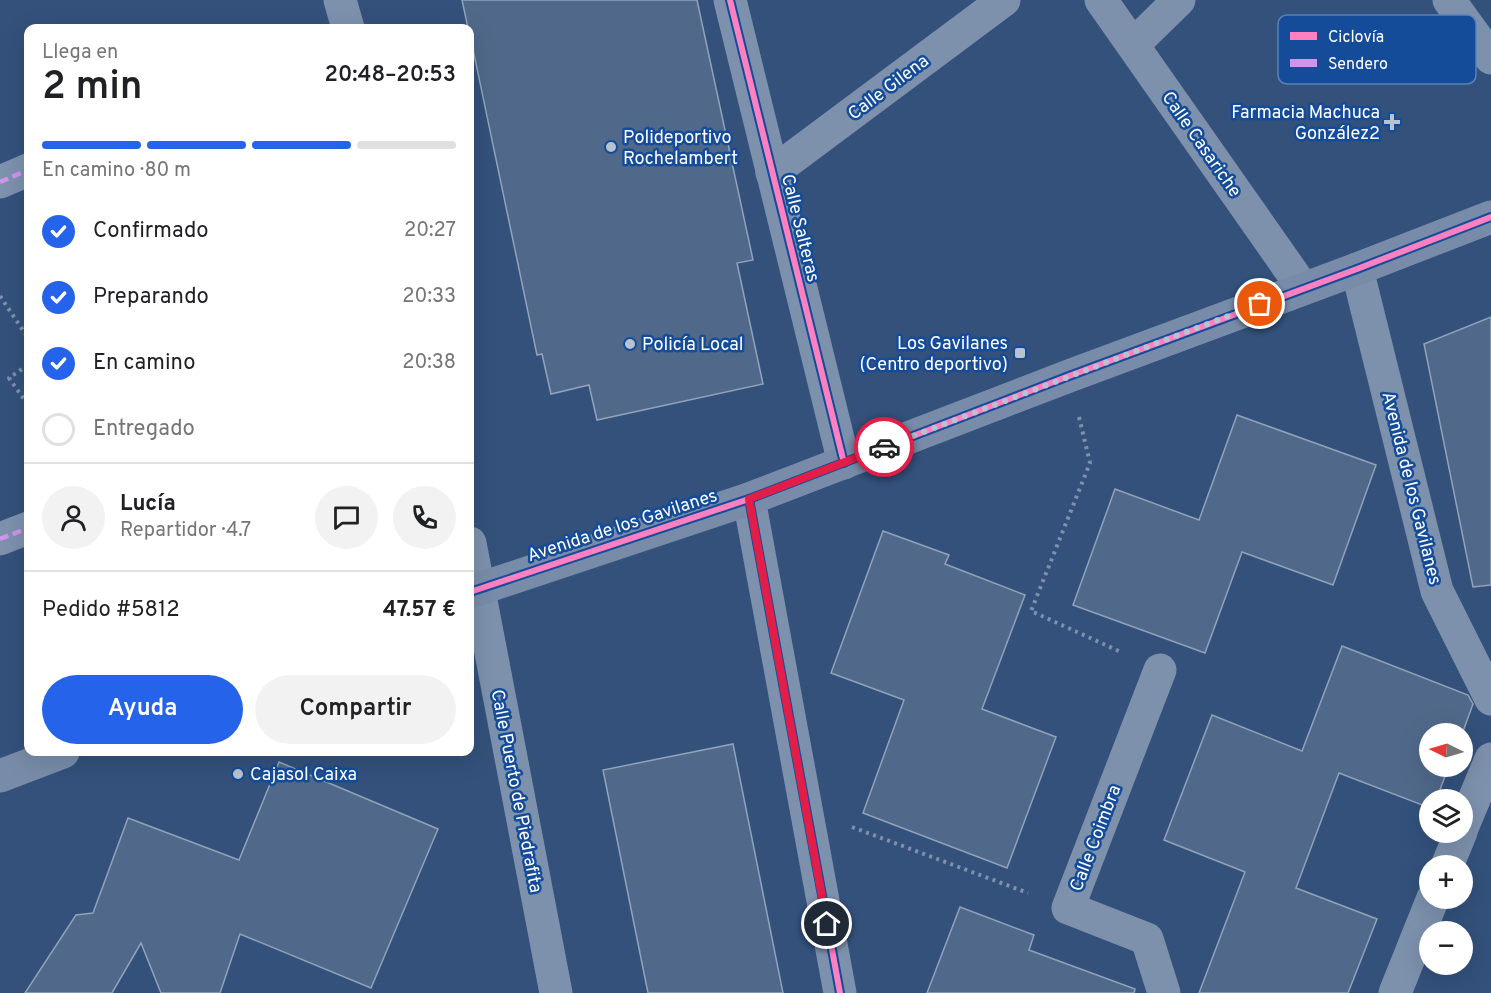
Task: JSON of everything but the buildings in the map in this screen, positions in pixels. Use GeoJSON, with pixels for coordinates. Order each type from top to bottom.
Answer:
{"type":"FeatureCollection","features":[{"type":"Feature","properties":{"kind":"street"},"geometry":{"type":"LineString","coordinates":[[340,0],[347,24]]}},
{"type":"Feature","properties":{"kind":"street","name":"Calle Salteras"},"geometry":{"type":"LineString","coordinates":[[730,0],[844,463]]}},
{"type":"Feature","properties":{"kind":"street","name":"Calle Gilena"},"geometry":{"type":"LineString","coordinates":[[772,173],[1004,0]]}},
{"type":"Feature","properties":{"kind":"street","name":"Calle Casariche"},"geometry":{"type":"LineString","coordinates":[[1101,0],[1303,288]]}},
{"type":"Feature","properties":{"kind":"street"},"geometry":{"type":"LineString","coordinates":[[1132,45],[1179,0]]}},
{"type":"Feature","properties":{"kind":"street"},"geometry":{"type":"LineString","coordinates":[[1449,0],[1460,15]]}},
{"type":"Feature","properties":{"kind":"street"},"geometry":{"type":"LineString","coordinates":[[1476,37],[1491,58]]}},
{"type":"Feature","properties":{"kind":"street"},"geometry":{"type":"LineString","coordinates":[[0,182],[24,172]]}},
{"type":"Feature","properties":{"kind":"street","name":"Avenida de los Gavilanes"},"geometry":{"type":"LineString","coordinates":[[474,591],[749,499],[1491,217]]}},
{"type":"Feature","properties":{"kind":"street","name":"Avenida de los Gavilanes"},"geometry":{"type":"LineString","coordinates":[[1357,269],[1437,591],[1491,699]]}},
{"type":"Feature","properties":{"kind":"street"},"geometry":{"type":"LineString","coordinates":[[749,499],[840,993]]}},
{"type":"Feature","properties":{"kind":"street"},"geometry":{"type":"LineString","coordinates":[[0,539],[24,530]]}},
{"type":"Feature","properties":{"kind":"street","name":"Calle Puerto de Piedrafita"},"geometry":{"type":"LineString","coordinates":[[474,596],[556,993]]}},
{"type":"Feature","properties":{"kind":"street","name":"Calle Coimbra"},"geometry":{"type":"LineString","coordinates":[[1160,670],[1068,908],[1147,939],[1164,993]]}},
{"type":"Feature","properties":{"kind":"street"},"geometry":{"type":"LineString","coordinates":[[0,776],[52,756]]}},
{"type":"Feature","properties":{"kind":"street"},"geometry":{"type":"LineString","coordinates":[[1473,802],[1491,759]]}},
{"type":"Feature","properties":{"kind":"street"},"geometry":{"type":"LineString","coordinates":[[1395,993],[1429,909]]}},
{"type":"Feature","properties":{"kind":"path"},"geometry":{"type":"LineString","coordinates":[[0,296],[24,332]]}},
{"type":"Feature","properties":{"kind":"path"},"geometry":{"type":"LineString","coordinates":[[24,367],[9,378],[24,399]]}},
{"type":"Feature","properties":{"kind":"path"},"geometry":{"type":"LineString","coordinates":[[1069,376],[1090,463],[1031,611],[1160,670]]}},
{"type":"Feature","properties":{"kind":"path"},"geometry":{"type":"LineString","coordinates":[[806,810],[1068,908]]}},
{"type":"Feature","properties":{"kind":"marked path"},"geometry":{"type":"LineString","coordinates":[[0,182],[24,172]]}},
{"type":"Feature","properties":{"kind":"marked path"},"geometry":{"type":"LineString","coordinates":[[0,539],[24,530]]}},
{"type":"Feature","properties":{"kind":"cycle path"},"geometry":{"type":"LineString","coordinates":[[730,0],[844,463]]}},
{"type":"Feature","properties":{"kind":"cycle path"},"geometry":{"type":"LineString","coordinates":[[474,591],[749,499],[1491,217]]}},
{"type":"Feature","properties":{"kind":"cycle path"},"geometry":{"type":"LineString","coordinates":[[749,499],[840,993]]}},
{"type":"Feature","properties":{"kind":"way so far"},"geometry":{"type":"LineString","coordinates":[[884,447],[1260,304]]}},
{"type":"Feature","properties":{"kind":"place","name":"Farmacia Machuca González2"},"geometry":{"type":"Point","coordinates":[1392,122]}},
{"type":"Feature","properties":{"kind":"place","name":"Polideportivo Rochelambert"},"geometry":{"type":"Point","coordinates":[611,147]}},
{"type":"Feature","properties":{"kind":"place","name":"Policía Local"},"geometry":{"type":"Point","coordinates":[630,344]}},
{"type":"Feature","properties":{"kind":"place","name":"Los Gavilanes (Centro deportivo)"},"geometry":{"type":"Point","coordinates":[1020,353]}},
{"type":"Feature","properties":{"kind":"place","name":"Cajasol Caixa"},"geometry":{"type":"Point","coordinates":[238,774]}},
{"type":"Feature","properties":{"kind":"route"},"geometry":{"type":"LineString","coordinates":[[827,924],[749,499],[884,447]]}}]}
